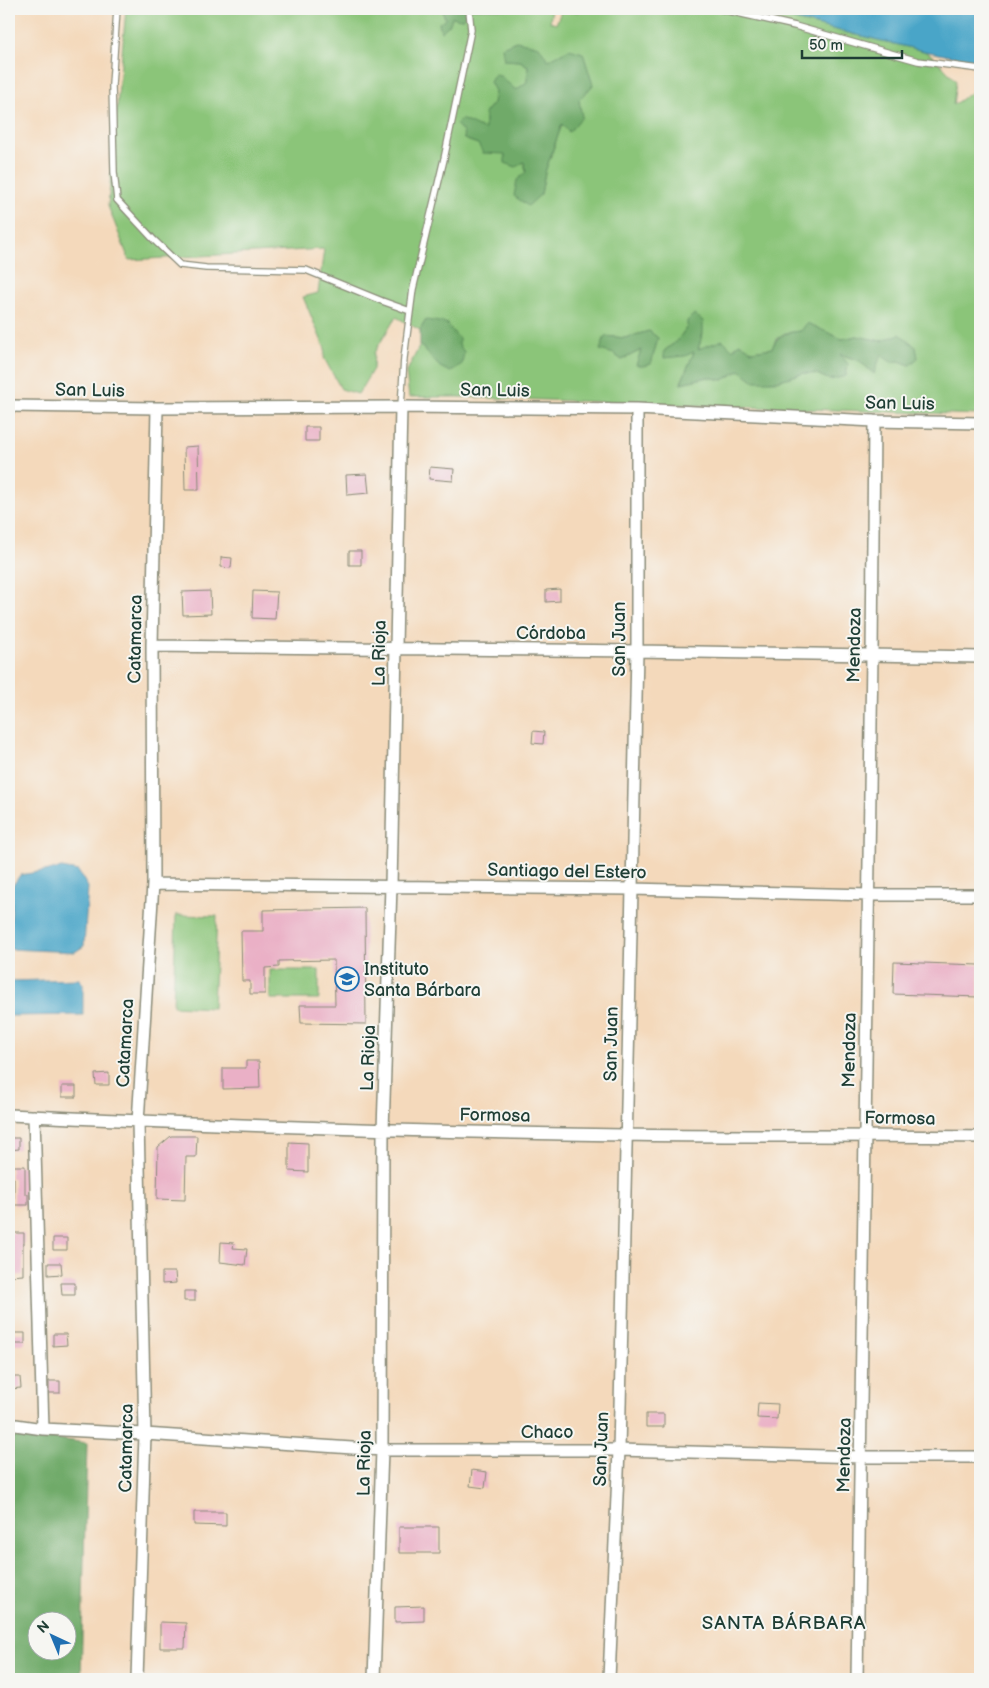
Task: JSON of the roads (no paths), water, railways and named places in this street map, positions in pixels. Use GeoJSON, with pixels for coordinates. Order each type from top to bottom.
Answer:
{"type":"FeatureCollection","features":[{"type":"Feature","properties":{"kind":"street","name":"San Luis"},"geometry":{"type":"LineString","coordinates":[[9,406],[637,410],[874,421],[980,423]]}},
{"type":"Feature","properties":{"kind":"street","name":"La Rioja"},"geometry":{"type":"LineString","coordinates":[[374,1679],[382,1450],[383,1130],[392,886],[401,407]]}},
{"type":"Feature","properties":{"kind":"street","name":"Catamarca"},"geometry":{"type":"LineString","coordinates":[[137,1679],[144,1434],[138,1122],[152,884],[152,646],[157,408]]}},
{"type":"Feature","properties":{"kind":"street","name":"San Juan"},"geometry":{"type":"LineString","coordinates":[[609,1679],[619,1450],[632,889],[636,651],[637,410]]}},
{"type":"Feature","properties":{"kind":"street","name":"Mendoza"},"geometry":{"type":"LineString","coordinates":[[857,1679],[874,421]]}},
{"type":"Feature","properties":{"kind":"street","name":"Córdoba"},"geometry":{"type":"LineString","coordinates":[[152,646],[980,657]]}},
{"type":"Feature","properties":{"kind":"street","name":"Santiago del Estero"},"geometry":{"type":"LineString","coordinates":[[152,884],[980,895]]}},
{"type":"Feature","properties":{"kind":"street","name":"Formosa"},"geometry":{"type":"LineString","coordinates":[[9,1115],[138,1122],[383,1130],[626,1135],[980,1137]]}},
{"type":"Feature","properties":{"kind":"street"},"geometry":{"type":"LineString","coordinates":[[34,1116],[43,1429]]}},
{"type":"Feature","properties":{"kind":"street","name":"Chaco"},"geometry":{"type":"LineString","coordinates":[[9,1424],[43,1429],[382,1450],[619,1450],[861,1457],[980,1457]]}},
{"type":"Feature","properties":{"kind":"lane"},"geometry":{"type":"LineString","coordinates":[[117,9],[112,85],[114,172],[117,200],[154,240],[180,265],[206,268],[306,270],[410,311]]}},
{"type":"Feature","properties":{"kind":"lane"},"geometry":{"type":"LineString","coordinates":[[401,407],[404,358],[413,289],[438,185],[471,30],[469,9]]}},
{"type":"Feature","properties":{"kind":"lane"},"geometry":{"type":"LineString","coordinates":[[720,9],[795,26],[918,61],[980,68]]}},
{"type":"Feature","properties":{"kind":"water"},"geometry":{"type":"Polygon","coordinates":[[[749,9],[980,9],[980,62],[924,51],[749,9]]]}},
{"type":"Feature","properties":{"kind":"water"},"geometry":{"type":"Polygon","coordinates":[[[62,868],[78,871],[88,887],[84,946],[75,952],[9,949],[11,888],[20,875],[62,868]]]}},
{"type":"Feature","properties":{"kind":"water"},"geometry":{"type":"Polygon","coordinates":[[[79,979],[83,984],[83,1015],[9,1016],[9,981],[79,979]]]}},
{"type":"Feature","properties":{"kind":"place","name":"Instituto Santa Bárbara"},"geometry":{"type":"Point","coordinates":[347,979]}},
{"type":"Feature","properties":{"kind":"district","name":"SANTA BÁRBARA"},"geometry":{"type":"Point","coordinates":[784,1622]}}]}
